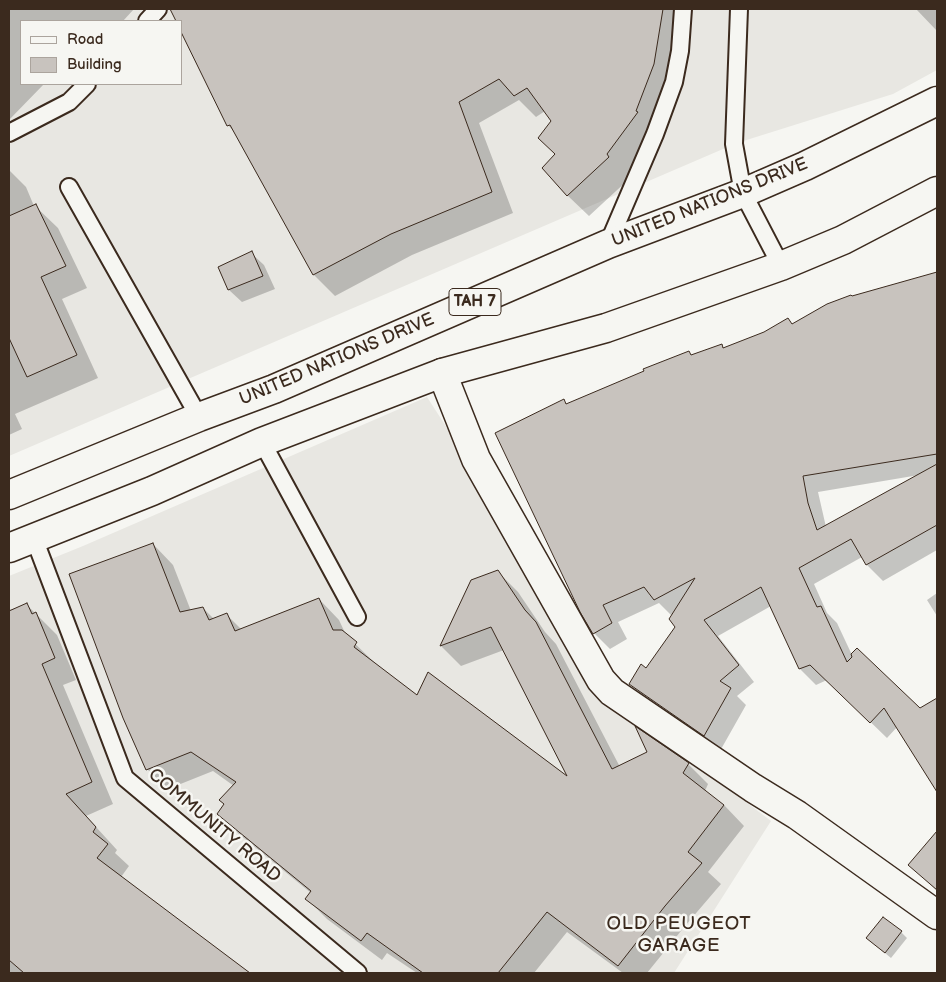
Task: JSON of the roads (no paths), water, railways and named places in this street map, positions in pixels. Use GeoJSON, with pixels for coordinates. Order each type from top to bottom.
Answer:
{"type":"FeatureCollection","features":[{"type":"Feature","properties":{"kind":"main road","name":"UNITED NATIONS DRIVE"},"geometry":{"type":"LineString","coordinates":[[9,495],[199,417],[274,389],[608,244],[743,193],[821,158],[937,100]]}},
{"type":"Feature","properties":{"kind":"main road"},"geometry":{"type":"LineString","coordinates":[[9,548],[152,491],[262,442],[442,373],[606,328],[781,266],[844,240],[937,192]]}},
{"type":"Feature","properties":{"kind":"main road"},"geometry":{"type":"LineString","coordinates":[[442,373],[476,459],[601,680],[612,692],[797,815],[937,915]]}},
{"type":"Feature","properties":{"kind":"lane"},"geometry":{"type":"LineString","coordinates":[[148,20],[158,9]]}},
{"type":"Feature","properties":{"kind":"lane"},"geometry":{"type":"LineString","coordinates":[[608,244],[655,134],[674,82],[680,51],[683,9]]}},
{"type":"Feature","properties":{"kind":"lane"},"geometry":{"type":"LineString","coordinates":[[740,9],[734,144],[743,193],[781,266]]}},
{"type":"Feature","properties":{"kind":"lane"},"geometry":{"type":"LineString","coordinates":[[9,133],[69,102],[86,85]]}},
{"type":"Feature","properties":{"kind":"lane"},"geometry":{"type":"LineString","coordinates":[[69,187],[199,417]]}},
{"type":"Feature","properties":{"kind":"lane"},"geometry":{"type":"LineString","coordinates":[[262,442],[358,616]]}},
{"type":"Feature","properties":{"kind":"lane","name":"COMMUNITY ROAD"},"geometry":{"type":"LineString","coordinates":[[34,538],[125,778],[358,973]]}},
{"type":"Feature","properties":{"kind":"district","name":"OLD PEUGEOT GARAGE"},"geometry":{"type":"Point","coordinates":[679,935]}}]}
